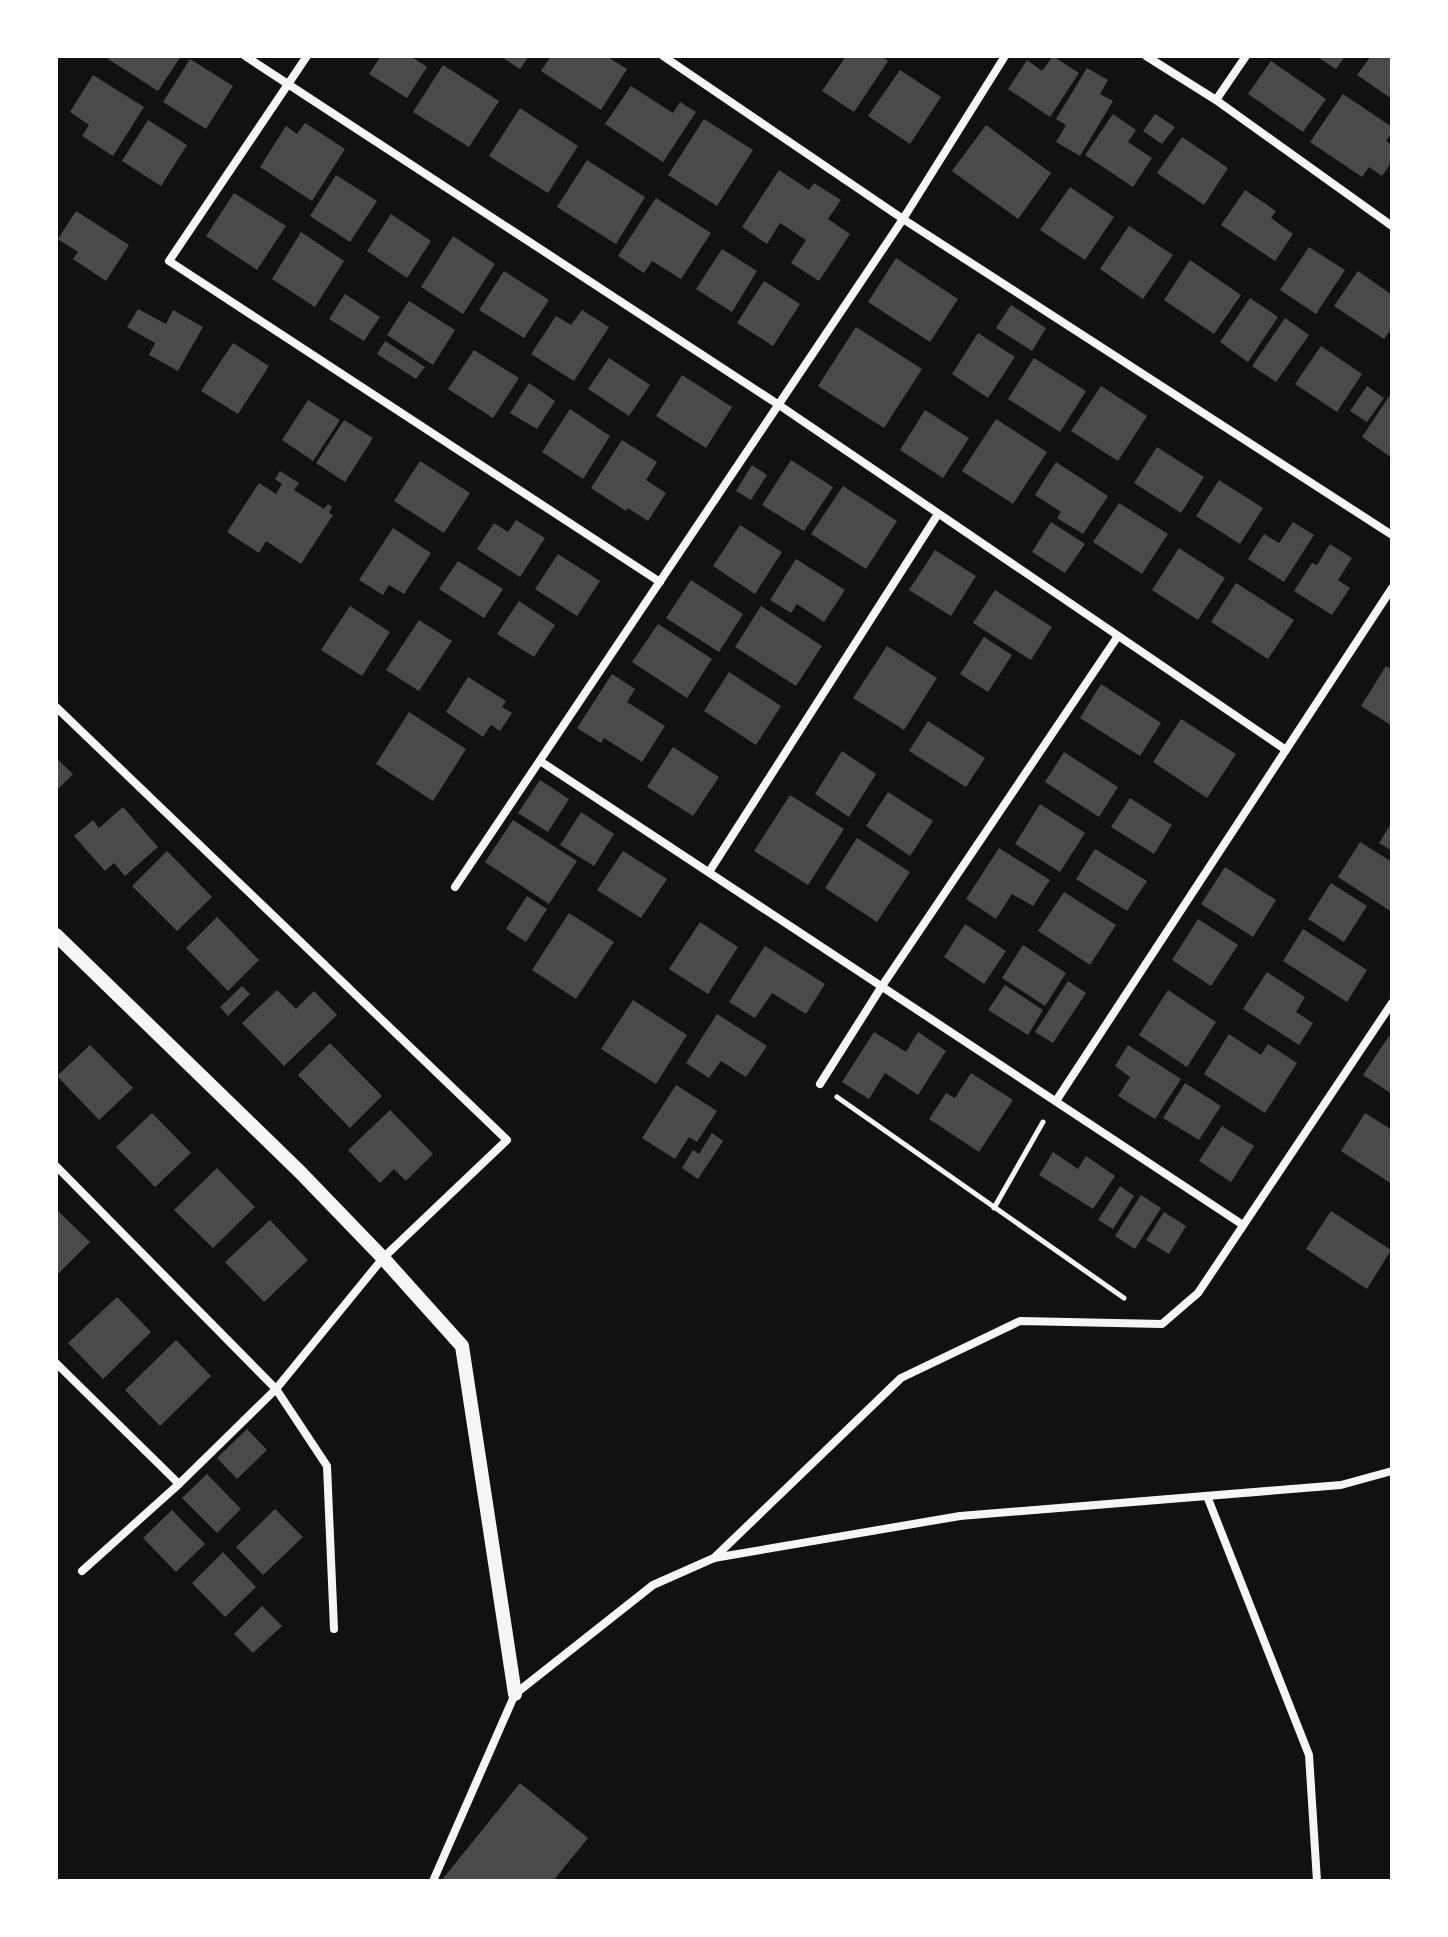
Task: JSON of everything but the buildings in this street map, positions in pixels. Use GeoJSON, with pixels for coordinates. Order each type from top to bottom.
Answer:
{"type":"FeatureCollection","features":[{"type":"Feature","properties":{"kind":"street"},"geometry":{"type":"LineString","coordinates":[[245,56],[779,405],[1286,750]]}},
{"type":"Feature","properties":{"kind":"street"},"geometry":{"type":"LineString","coordinates":[[307,56],[169,261],[660,582]]}},
{"type":"Feature","properties":{"kind":"street"},"geometry":{"type":"LineString","coordinates":[[663,56],[903,219],[1392,535]]}},
{"type":"Feature","properties":{"kind":"street"},"geometry":{"type":"LineString","coordinates":[[455,887],[903,219],[1005,56]]}},
{"type":"Feature","properties":{"kind":"street"},"geometry":{"type":"LineString","coordinates":[[1146,56],[1216,100],[1392,226]]}},
{"type":"Feature","properties":{"kind":"street"},"geometry":{"type":"LineString","coordinates":[[1216,100],[1246,56]]}},
{"type":"Feature","properties":{"kind":"street"},"geometry":{"type":"LineString","coordinates":[[709,872],[938,514]]}},
{"type":"Feature","properties":{"kind":"street"},"geometry":{"type":"LineString","coordinates":[[1056,1101],[1392,588]]}},
{"type":"Feature","properties":{"kind":"street"},"geometry":{"type":"LineString","coordinates":[[820,1084],[882,986],[1118,636]]}},
{"type":"Feature","properties":{"kind":"street"},"geometry":{"type":"LineString","coordinates":[[56,707],[507,1140],[383,1258],[276,1389],[179,1484],[82,1571]]}},
{"type":"Feature","properties":{"kind":"street"},"geometry":{"type":"LineString","coordinates":[[540,761],[1243,1225]]}},
{"type":"Feature","properties":{"kind":"street"},"geometry":{"type":"LineString","coordinates":[[56,935],[300,1172],[462,1346],[515,1694]]}},
{"type":"Feature","properties":{"kind":"street"},"geometry":{"type":"LineString","coordinates":[[714,1558],[901,1378],[1020,1321],[1162,1324],[1198,1293],[1392,1003]]}},
{"type":"Feature","properties":{"kind":"street"},"geometry":{"type":"LineString","coordinates":[[56,1166],[276,1389],[327,1466],[334,1629]]}},
{"type":"Feature","properties":{"kind":"street"},"geometry":{"type":"LineString","coordinates":[[56,1363],[179,1484]]}},
{"type":"Feature","properties":{"kind":"street"},"geometry":{"type":"LineString","coordinates":[[433,1881],[515,1694],[653,1585],[714,1558],[960,1516],[1341,1485],[1392,1471]]}},
{"type":"Feature","properties":{"kind":"street"},"geometry":{"type":"LineString","coordinates":[[1207,1496],[1309,1755],[1317,1881]]}},
{"type":"Feature","properties":{"kind":"path"},"geometry":{"type":"LineString","coordinates":[[820,1084],[1162,1324]]}},
{"type":"Feature","properties":{"kind":"path"},"geometry":{"type":"LineString","coordinates":[[994,1208],[1056,1101]]}}]}
